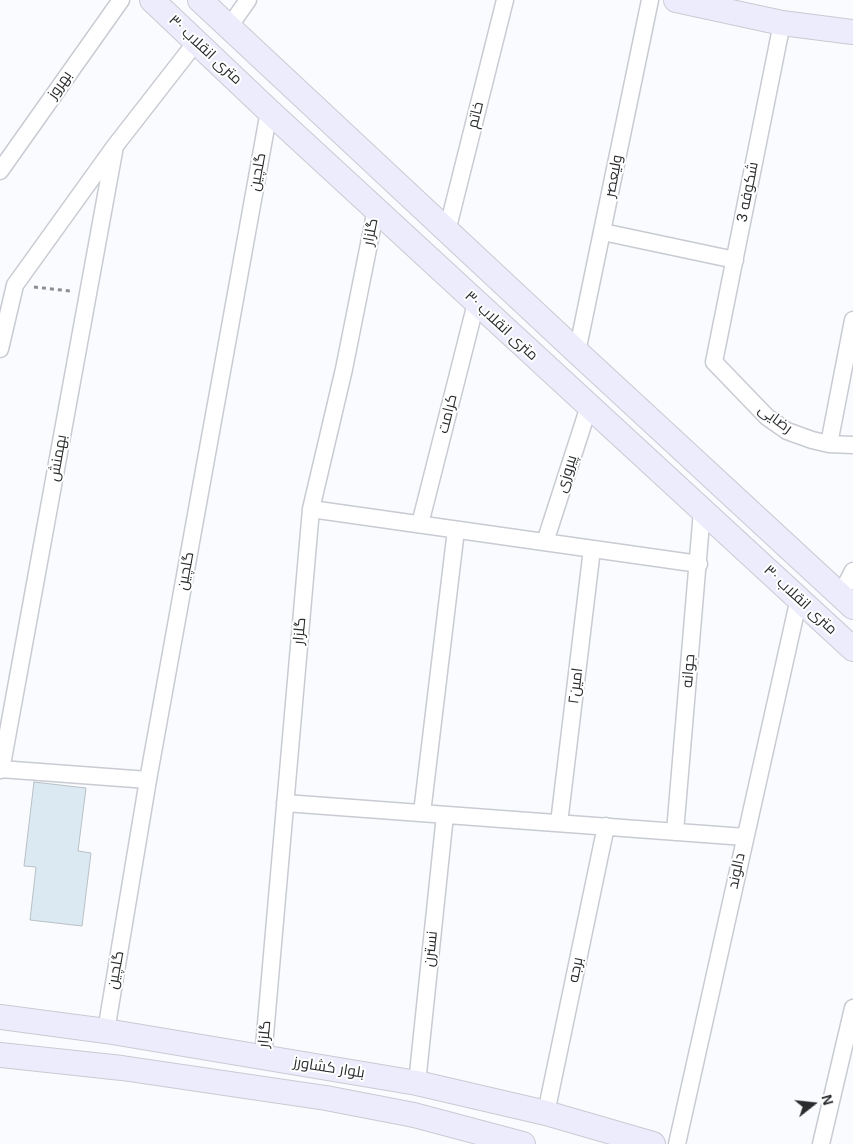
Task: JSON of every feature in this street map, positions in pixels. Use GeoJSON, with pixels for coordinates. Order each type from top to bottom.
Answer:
{"type":"FeatureCollection","features":[{"type":"Feature","properties":{"kind":"main road","name":"۳۰ متری انقلاب"},"geometry":{"type":"LineString","coordinates":[[152,0],[476,303],[853,649]]}},
{"type":"Feature","properties":{"kind":"main road","name":"۳۰ متری انقلاب"},"geometry":{"type":"LineString","coordinates":[[200,0],[846,602]]}},
{"type":"Feature","properties":{"kind":"main road"},"geometry":{"type":"LineString","coordinates":[[676,0],[740,7],[782,23],[852,27]]}},
{"type":"Feature","properties":{"kind":"main road","name":"بلوار کشاورز"},"geometry":{"type":"LineString","coordinates":[[0,1017],[106,1031],[417,1083],[546,1113],[653,1144]]}},
{"type":"Feature","properties":{"kind":"main road","name":"بلوار کشاورز"},"geometry":{"type":"LineString","coordinates":[[0,1055],[131,1070],[326,1098],[414,1115],[523,1144]]}},
{"type":"Feature","properties":{"kind":"street","name":"بهروز"},"geometry":{"type":"LineString","coordinates":[[0,170],[121,0]]}},
{"type":"Feature","properties":{"kind":"street"},"geometry":{"type":"LineString","coordinates":[[229,27],[248,0]]}},
{"type":"Feature","properties":{"kind":"street","name":"خاتم"},"geometry":{"type":"LineString","coordinates":[[447,231],[505,0]]}},
{"type":"Feature","properties":{"kind":"street","name":"ولیعصر"},"geometry":{"type":"LineString","coordinates":[[577,352],[650,0]]}},
{"type":"Feature","properties":{"kind":"street","name":"شکوفه 3"},"geometry":{"type":"LineString","coordinates":[[714,362],[782,23]]}},
{"type":"Feature","properties":{"kind":"street","name":"بهمنش"},"geometry":{"type":"LineString","coordinates":[[7,286],[196,42]]}},
{"type":"Feature","properties":{"kind":"street","name":"گلچین"},"geometry":{"type":"LineString","coordinates":[[106,1031],[148,780],[269,111]]}},
{"type":"Feature","properties":{"kind":"street","name":"بهمنش"},"geometry":{"type":"LineString","coordinates":[[1,770],[115,146]]}},
{"type":"Feature","properties":{"kind":"street","name":"گلزار"},"geometry":{"type":"LineString","coordinates":[[263,1058],[311,509],[344,369],[376,209]]}},
{"type":"Feature","properties":{"kind":"street"},"geometry":{"type":"LineString","coordinates":[[603,232],[735,260]]}},
{"type":"Feature","properties":{"kind":"street"},"geometry":{"type":"LineString","coordinates":[[0,349],[7,286]]}},
{"type":"Feature","properties":{"kind":"street","name":"کرامت"},"geometry":{"type":"LineString","coordinates":[[420,524],[476,303]]}},
{"type":"Feature","properties":{"kind":"street"},"geometry":{"type":"LineString","coordinates":[[829,444],[853,320]]}},
{"type":"Feature","properties":{"kind":"street","name":"رضایی"},"geometry":{"type":"LineString","coordinates":[[714,362],[767,417],[788,431],[829,444],[853,445]]}},
{"type":"Feature","properties":{"kind":"street","name":"پیروزی"},"geometry":{"type":"LineString","coordinates":[[546,542],[588,406]]}},
{"type":"Feature","properties":{"kind":"street"},"geometry":{"type":"LineString","coordinates":[[311,509],[699,564]]}},
{"type":"Feature","properties":{"kind":"street","name":"جوانه"},"geometry":{"type":"LineString","coordinates":[[675,832],[702,511]]}},
{"type":"Feature","properties":{"kind":"street"},"geometry":{"type":"LineString","coordinates":[[422,813],[456,530]]}},
{"type":"Feature","properties":{"kind":"street","name":"امین۲"},"geometry":{"type":"LineString","coordinates":[[559,823],[592,549]]}},
{"type":"Feature","properties":{"kind":"street"},"geometry":{"type":"LineString","coordinates":[[846,602],[853,571]]}},
{"type":"Feature","properties":{"kind":"street","name":"دالوند"},"geometry":{"type":"LineString","coordinates":[[676,1144],[799,598]]}},
{"type":"Feature","properties":{"kind":"street"},"geometry":{"type":"LineString","coordinates":[[1,770],[148,780]]}},
{"type":"Feature","properties":{"kind":"street"},"geometry":{"type":"LineString","coordinates":[[285,803],[744,837]]}},
{"type":"Feature","properties":{"kind":"street","name":"نسترن"},"geometry":{"type":"LineString","coordinates":[[417,1083],[445,814]]}},
{"type":"Feature","properties":{"kind":"street","name":"برجه"},"geometry":{"type":"LineString","coordinates":[[546,1113],[606,826]]}},
{"type":"Feature","properties":{"kind":"street"},"geometry":{"type":"LineString","coordinates":[[821,1144],[853,1008]]}},
{"type":"Feature","properties":{"kind":"path"},"geometry":{"type":"LineString","coordinates":[[7,286],[88,293]]}},
{"type":"Feature","properties":{"kind":"building"},"geometry":{"type":"Polygon","coordinates":[[[34,782],[86,788],[78,851],[91,853],[82,926],[30,920],[36,867],[24,866],[34,782]]]}}]}
